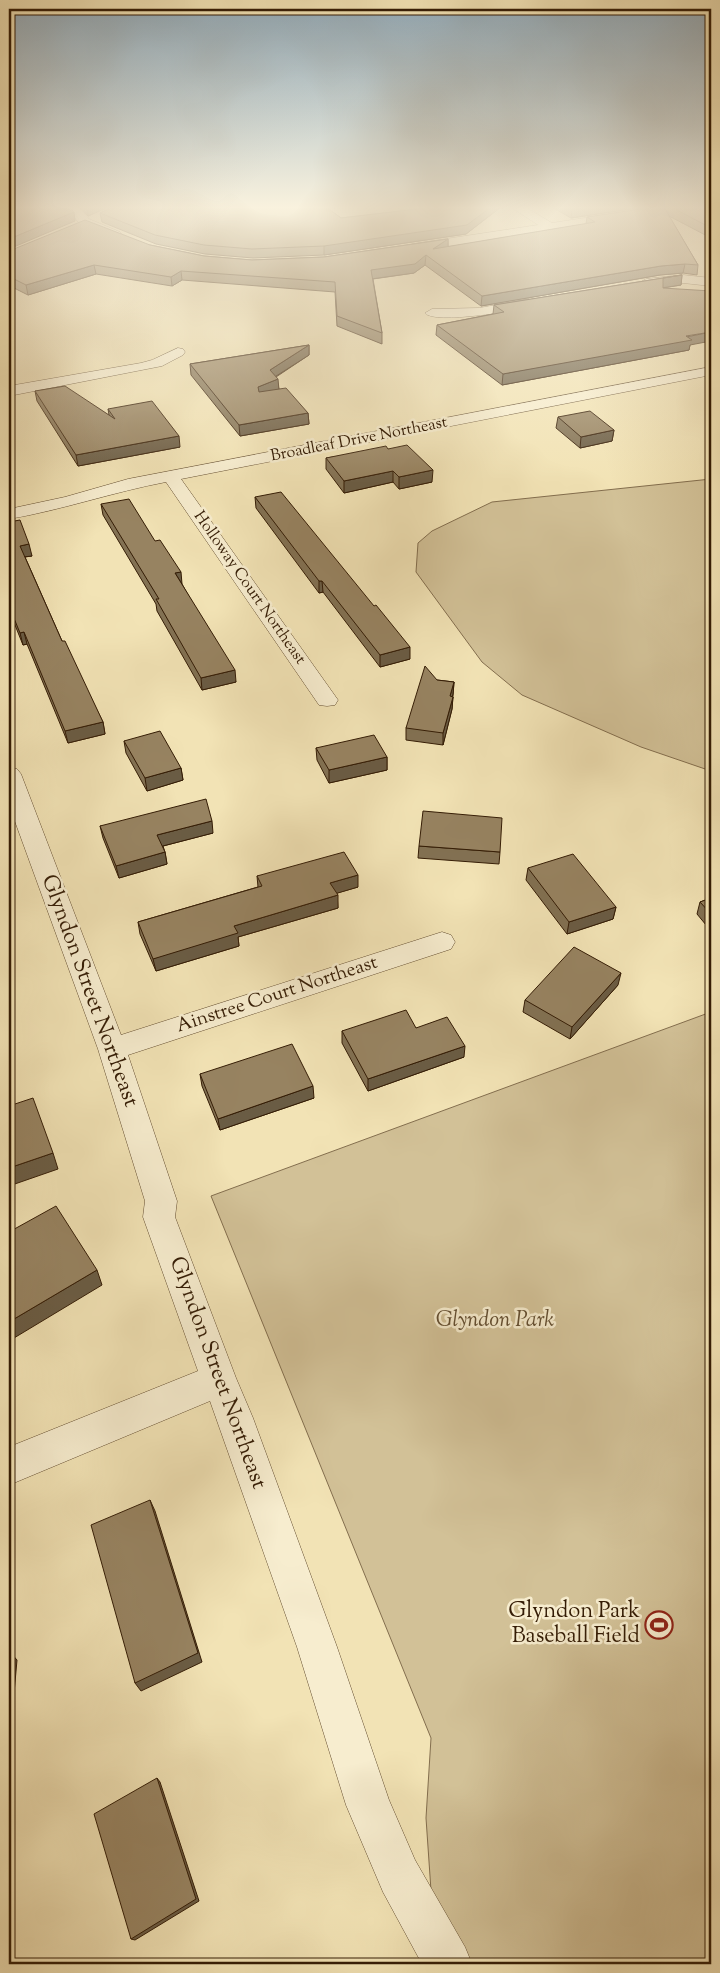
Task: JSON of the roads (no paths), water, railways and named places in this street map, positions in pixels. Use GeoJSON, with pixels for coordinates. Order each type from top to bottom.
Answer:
{"type":"FeatureCollection","features":[{"type":"Feature","properties":{"kind":"street"},"geometry":{"type":"LineString","coordinates":[[432,313],[479,312],[546,300]]}},
{"type":"Feature","properties":{"kind":"street"},"geometry":{"type":"LineString","coordinates":[[9,391],[141,367],[157,363],[178,352]]}},
{"type":"Feature","properties":{"kind":"street","name":"Broadleaf Drive Northeast"},"geometry":{"type":"LineString","coordinates":[[9,514],[68,502],[111,488],[711,371]]}},
{"type":"Feature","properties":{"kind":"street","name":"Holloway Court Northeast"},"geometry":{"type":"LineString","coordinates":[[170,476],[327,700]]}},
{"type":"Feature","properties":{"kind":"street","name":"Glyndon Street Northeast"},"geometry":{"type":"LineString","coordinates":[[9,774],[112,1048],[161,1201],[159,1217],[317,1647],[368,1805],[399,1876],[448,1964]]}},
{"type":"Feature","properties":{"kind":"street","name":"Ainstree Court Northeast"},"geometry":{"type":"LineString","coordinates":[[112,1048],[442,942]]}},
{"type":"Feature","properties":{"kind":"street"},"geometry":{"type":"LineString","coordinates":[[9,1466],[219,1380]]}},
{"type":"Feature","properties":{"kind":"place","name":"Glyndon Park Baseball Field"},"geometry":{"type":"Point","coordinates":[659,1625]}},
{"type":"Feature","properties":{"kind":"park label","name":"Glyndon Park"},"geometry":{"type":"Point","coordinates":[495,1321]}}]}
